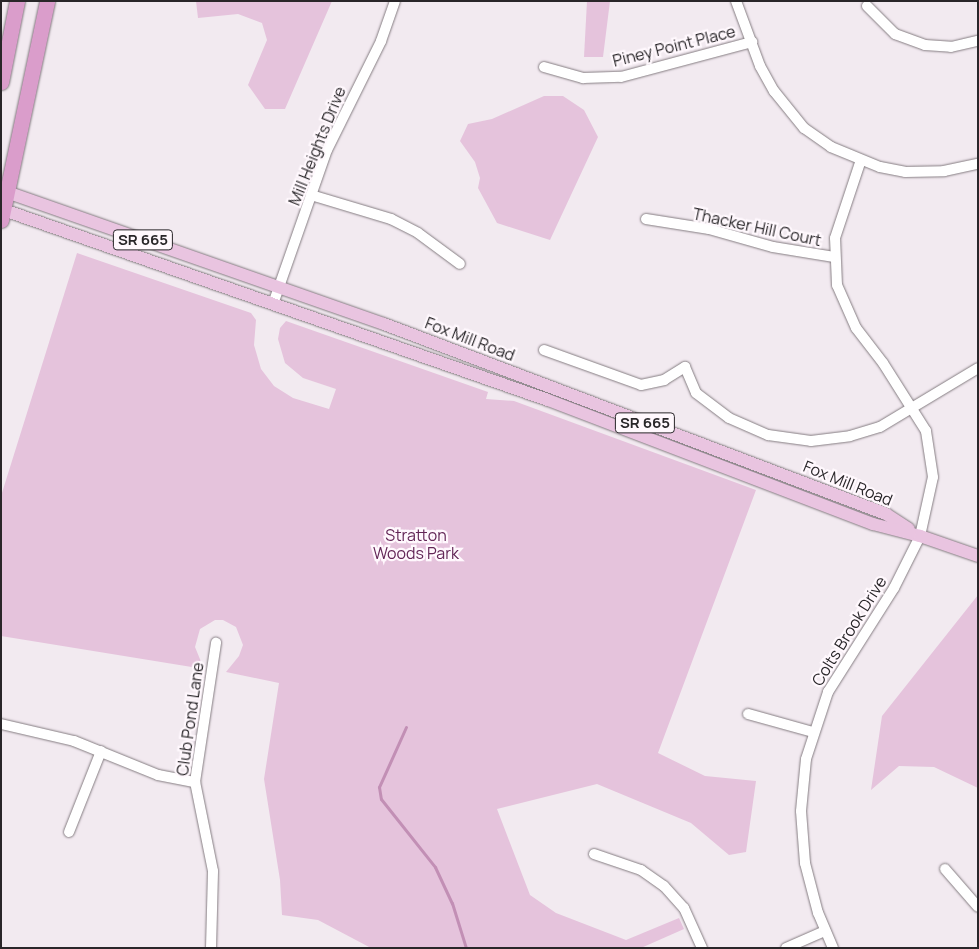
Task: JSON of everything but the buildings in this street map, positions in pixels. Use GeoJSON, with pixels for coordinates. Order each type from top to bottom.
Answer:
{"type":"FeatureCollection","features":[{"type":"Feature","properties":{"kind":"highway"},"geometry":{"type":"LineString","coordinates":[[1,82],[17,1]]}},
{"type":"Feature","properties":{"kind":"highway"},"geometry":{"type":"LineString","coordinates":[[2,213],[4,191],[47,1]]}},
{"type":"Feature","properties":{"kind":"main road","name":"Fox Mill Road"},"geometry":{"type":"LineString","coordinates":[[4,191],[279,287],[850,500],[886,514],[920,536]]}},
{"type":"Feature","properties":{"kind":"main road","name":"Fox Mill Road"},"geometry":{"type":"LineString","coordinates":[[2,213],[273,304],[548,400],[873,524],[920,536],[978,556]]}},
{"type":"Feature","properties":{"kind":"street","name":"Mill Heights Drive"},"geometry":{"type":"LineString","coordinates":[[273,304],[331,142],[381,41],[395,1]]}},
{"type":"Feature","properties":{"kind":"street"},"geometry":{"type":"LineString","coordinates":[[736,1],[768,82],[792,116],[831,147],[886,169],[925,172],[978,164]]}},
{"type":"Feature","properties":{"kind":"street"},"geometry":{"type":"LineString","coordinates":[[868,6],[895,34],[925,46],[951,48],[978,41]]}},
{"type":"Feature","properties":{"kind":"street","name":"Piney Point Place"},"geometry":{"type":"LineString","coordinates":[[544,67],[583,78],[621,77],[752,42]]}},
{"type":"Feature","properties":{"kind":"street","name":"Colts Brook Drive"},"geometry":{"type":"LineString","coordinates":[[833,948],[825,931],[810,886],[802,834],[803,782],[813,732],[842,665],[894,588],[920,536],[930,500],[933,466],[926,431],[914,409],[850,318],[837,285],[834,257],[840,218],[861,160]]}},
{"type":"Feature","properties":{"kind":"street"},"geometry":{"type":"LineString","coordinates":[[311,196],[391,219],[418,232],[460,264]]}},
{"type":"Feature","properties":{"kind":"street","name":"Thacker Hill Court"},"geometry":{"type":"LineString","coordinates":[[646,219],[708,229],[773,247],[834,257]]}},
{"type":"Feature","properties":{"kind":"street"},"geometry":{"type":"LineString","coordinates":[[544,350],[641,385],[664,380],[685,367],[696,393],[729,418],[768,435],[811,441],[850,436],[880,427],[914,409],[978,368]]}},
{"type":"Feature","properties":{"kind":"street","name":"Club Pond Lane"},"geometry":{"type":"LineString","coordinates":[[211,948],[212,864],[196,782],[216,643]]}},
{"type":"Feature","properties":{"kind":"street"},"geometry":{"type":"LineString","coordinates":[[748,714],[813,732]]}},
{"type":"Feature","properties":{"kind":"street"},"geometry":{"type":"LineString","coordinates":[[1,724],[45,732],[101,751],[158,775],[196,782]]}},
{"type":"Feature","properties":{"kind":"street"},"geometry":{"type":"LineString","coordinates":[[69,832],[101,751]]}},
{"type":"Feature","properties":{"kind":"street"},"geometry":{"type":"LineString","coordinates":[[594,854],[641,870],[664,886],[684,908],[702,948]]}},
{"type":"Feature","properties":{"kind":"street"},"geometry":{"type":"LineString","coordinates":[[945,869],[978,907]]}},
{"type":"Feature","properties":{"kind":"street"},"geometry":{"type":"LineString","coordinates":[[786,948],[825,931]]}},
{"type":"Feature","properties":{"kind":"green space"},"geometry":{"type":"Polygon","coordinates":[[[196,1],[332,1],[285,109],[265,109],[248,85],[267,40],[262,23],[238,14],[198,18],[196,1]]]}},
{"type":"Feature","properties":{"kind":"green space"},"geometry":{"type":"Polygon","coordinates":[[[587,1],[610,1],[603,57],[584,57],[587,1]]]}},
{"type":"Feature","properties":{"kind":"green space"},"geometry":{"type":"Polygon","coordinates":[[[544,96],[563,96],[584,110],[598,137],[550,240],[497,223],[478,188],[480,178],[475,162],[460,141],[468,124],[492,119],[544,96]]]}},
{"type":"Feature","properties":{"kind":"green space","name":"Stratton Woods Park"},"geometry":{"type":"Polygon","coordinates":[[[77,253],[251,313],[256,320],[254,345],[261,369],[274,386],[293,398],[329,409],[336,389],[303,378],[285,363],[278,339],[280,328],[286,321],[488,392],[486,399],[514,401],[756,490],[658,753],[705,776],[756,781],[746,852],[729,855],[691,823],[597,784],[497,809],[530,895],[556,913],[626,940],[679,918],[684,929],[641,948],[371,948],[318,920],[282,915],[280,880],[264,779],[279,683],[226,672],[239,656],[243,645],[236,627],[223,620],[215,620],[200,629],[195,647],[204,669],[1,636],[1,496],[77,253]]]}},
{"type":"Feature","properties":{"kind":"green space"},"geometry":{"type":"Polygon","coordinates":[[[978,595],[978,788],[934,767],[899,766],[871,790],[882,716],[978,595]]]}},
{"type":"Feature","properties":{"kind":"waterway"},"geometry":{"type":"LineString","coordinates":[[406,727],[379,787],[381,799],[435,867],[452,903],[466,948]]}}]}
